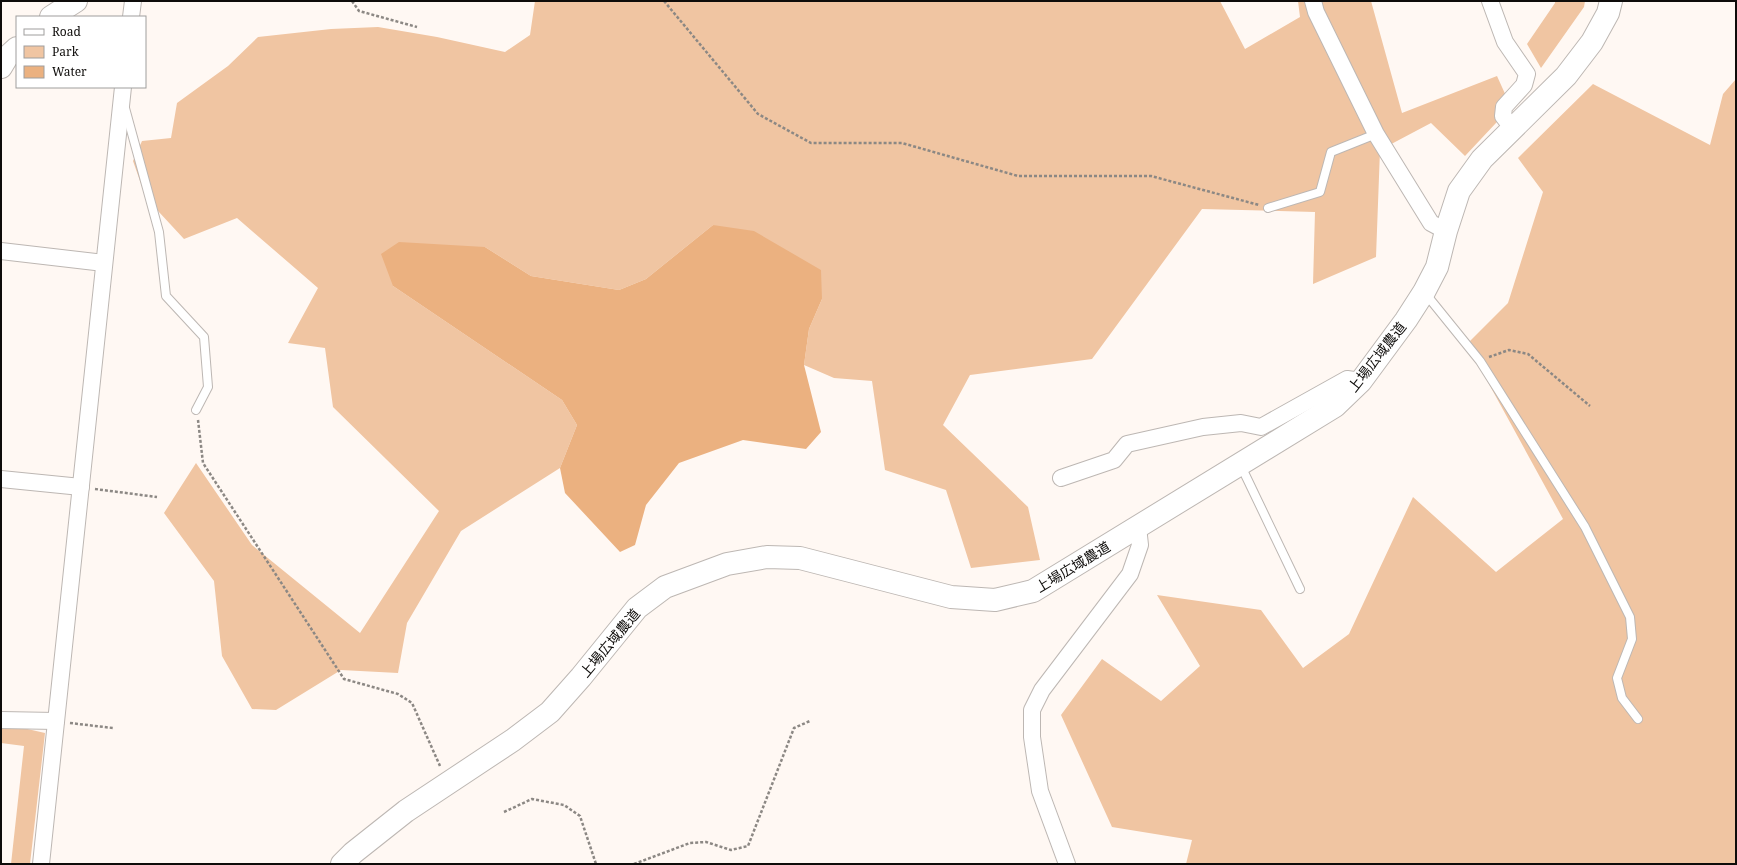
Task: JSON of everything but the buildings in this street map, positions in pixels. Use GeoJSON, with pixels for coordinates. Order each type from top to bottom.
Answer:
{"type":"FeatureCollection","features":[{"type":"Feature","properties":{"kind":"street"},"geometry":{"type":"LineString","coordinates":[[53,16],[76,1]]}},
{"type":"Feature","properties":{"kind":"street"},"geometry":{"type":"LineString","coordinates":[[131,16],[132,1]]}},
{"type":"Feature","properties":{"kind":"street"},"geometry":{"type":"LineString","coordinates":[[1313,1],[1316,12],[1376,134],[1431,223],[1446,231]]}},
{"type":"Feature","properties":{"kind":"street"},"geometry":{"type":"LineString","coordinates":[[1490,1],[1505,42],[1527,74],[1524,85],[1504,107],[1503,116],[1513,129]]}},
{"type":"Feature","properties":{"kind":"street","name":"上場広域農道"},"geometry":{"type":"LineString","coordinates":[[342,864],[353,853],[406,812],[513,740],[550,712],[582,677],[637,608],[665,588],[727,564],[768,557],[800,558],[951,597],[995,600],[1033,591],[1335,406],[1361,381],[1406,320],[1424,292],[1437,267],[1446,231],[1459,191],[1482,159],[1566,76],[1592,42],[1608,13],[1611,1]]}},
{"type":"Feature","properties":{"kind":"street"},"geometry":{"type":"LineString","coordinates":[[1,68],[8,57],[16,49]]}},
{"type":"Feature","properties":{"kind":"street"},"geometry":{"type":"LineString","coordinates":[[40,864],[123,92]]}},
{"type":"Feature","properties":{"kind":"street"},"geometry":{"type":"LineString","coordinates":[[1,251],[104,263]]}},
{"type":"Feature","properties":{"kind":"street"},"geometry":{"type":"LineString","coordinates":[[1061,478],[1114,460],[1127,444],[1203,426],[1241,423],[1260,427],[1347,379],[1361,381]]}},
{"type":"Feature","properties":{"kind":"street"},"geometry":{"type":"LineString","coordinates":[[1,479],[81,487]]}},
{"type":"Feature","properties":{"kind":"street"},"geometry":{"type":"LineString","coordinates":[[1067,864],[1040,792],[1032,737],[1032,710],[1042,690],[1130,574],[1140,545],[1138,527]]}},
{"type":"Feature","properties":{"kind":"street"},"geometry":{"type":"LineString","coordinates":[[1,720],[56,721]]}},
{"type":"Feature","properties":{"kind":"lane"},"geometry":{"type":"LineString","coordinates":[[123,92],[159,232],[166,296],[204,337],[208,387],[196,410]]}},
{"type":"Feature","properties":{"kind":"lane"},"geometry":{"type":"LineString","coordinates":[[1268,208],[1320,192],[1331,152],[1376,134]]}},
{"type":"Feature","properties":{"kind":"lane"},"geometry":{"type":"LineString","coordinates":[[1424,292],[1480,361],[1586,527],[1630,618],[1632,639],[1618,678],[1622,698],[1638,719]]}},
{"type":"Feature","properties":{"kind":"lane"},"geometry":{"type":"LineString","coordinates":[[1240,465],[1300,589]]}},
{"type":"Feature","properties":{"kind":"path"},"geometry":{"type":"LineString","coordinates":[[352,1],[358,11],[417,27]]}},
{"type":"Feature","properties":{"kind":"path"},"geometry":{"type":"LineString","coordinates":[[664,1],[758,114],[811,144],[902,143],[1018,176],[1151,176],[1268,208]]}},
{"type":"Feature","properties":{"kind":"path"},"geometry":{"type":"LineString","coordinates":[[1480,361],[1509,350],[1528,354],[1590,406]]}},
{"type":"Feature","properties":{"kind":"path"},"geometry":{"type":"LineString","coordinates":[[196,410],[203,463],[344,679],[398,694],[412,703],[448,783]]}},
{"type":"Feature","properties":{"kind":"path"},"geometry":{"type":"LineString","coordinates":[[81,487],[157,497]]}},
{"type":"Feature","properties":{"kind":"path"},"geometry":{"type":"LineString","coordinates":[[56,721],[113,728]]}},
{"type":"Feature","properties":{"kind":"path"},"geometry":{"type":"LineString","coordinates":[[634,864],[690,843],[706,842],[731,850],[748,846],[794,728],[810,721]]}},
{"type":"Feature","properties":{"kind":"path"},"geometry":{"type":"LineString","coordinates":[[504,812],[532,799],[564,805],[580,816],[596,864]]}},
{"type":"Feature","properties":{"kind":"green space"},"geometry":{"type":"Polygon","coordinates":[[[535,1],[1220,1],[1245,49],[1300,17],[1298,1],[1371,1],[1402,113],[1497,76],[1511,107],[1465,156],[1431,123],[1380,150],[1376,257],[1313,284],[1315,212],[1202,209],[1092,359],[970,375],[943,425],[1028,507],[1040,560],[971,568],[946,490],[885,470],[872,381],[834,378],[804,365],[809,329],[822,299],[713,225],[646,279],[619,290],[531,276],[485,247],[393,286],[562,400],[577,425],[560,468],[461,531],[407,623],[398,673],[341,670],[276,710],[252,709],[222,656],[214,581],[164,513],[196,463],[252,545],[360,633],[439,511],[333,407],[325,348],[288,343],[318,288],[237,218],[184,239],[146,198],[133,161],[142,141],[171,138],[177,103],[228,66],[258,37],[331,29],[378,27],[437,37],[505,52],[530,35],[535,1]]]}},
{"type":"Feature","properties":{"kind":"green space"},"geometry":{"type":"Polygon","coordinates":[[[1555,1],[1585,1],[1584,7],[1541,68],[1527,44],[1555,1]]]}},
{"type":"Feature","properties":{"kind":"green space"},"geometry":{"type":"Polygon","coordinates":[[[1736,79],[1736,864],[1186,864],[1192,840],[1112,827],[1061,715],[1102,659],[1161,701],[1200,666],[1157,595],[1261,610],[1303,668],[1349,634],[1413,497],[1496,572],[1563,519],[1467,344],[1508,303],[1543,192],[1518,158],[1593,84],[1710,145],[1723,94],[1736,79]]]}},
{"type":"Feature","properties":{"kind":"green space"},"geometry":{"type":"Polygon","coordinates":[[[1,723],[45,733],[30,864],[11,864],[24,746],[1,743],[1,723]]]}},
{"type":"Feature","properties":{"kind":"water"},"geometry":{"type":"Polygon","coordinates":[[[713,225],[754,231],[821,270],[822,299],[809,329],[804,365],[821,432],[806,449],[743,440],[679,463],[646,505],[635,545],[620,552],[565,493],[560,468],[577,425],[562,400],[393,286],[381,254],[399,242],[485,247],[531,276],[619,290],[646,279],[713,225]]]}}]}
